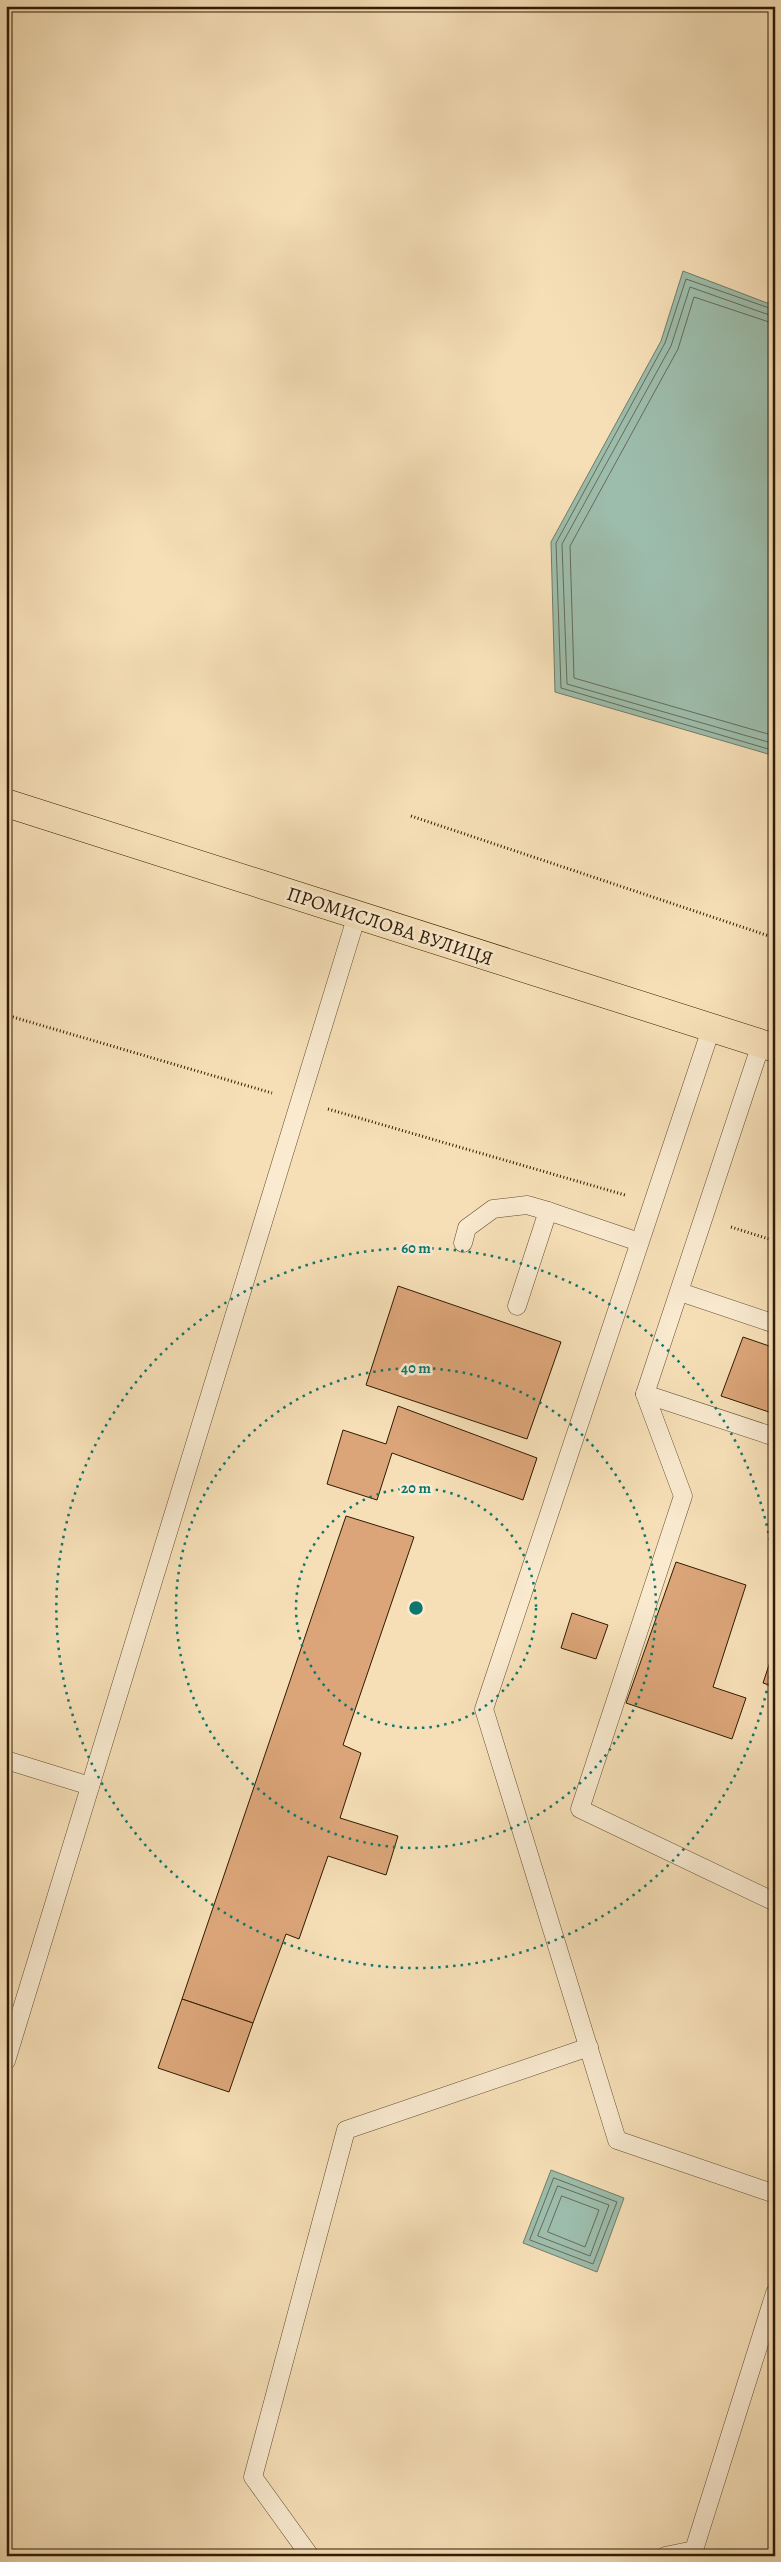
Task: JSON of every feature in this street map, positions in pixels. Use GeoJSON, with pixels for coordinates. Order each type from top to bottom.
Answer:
{"type":"FeatureCollection","features":[{"type":"Feature","properties":{"kind":"main road","name":"ПРОМИСЛОВА ВУЛИЦЯ"},"geometry":{"type":"LineString","coordinates":[[6,803],[768,1046]]}},
{"type":"Feature","properties":{"kind":"lane"},"geometry":{"type":"LineString","coordinates":[[6,2061],[357,915]]}},
{"type":"Feature","properties":{"kind":"lane"},"geometry":{"type":"LineString","coordinates":[[711,1029],[484,1709],[617,2140],[775,2194]]}},
{"type":"Feature","properties":{"kind":"lane"},"geometry":{"type":"LineString","coordinates":[[768,1046],[704,1218],[645,1394],[682,1496],[580,1809],[775,1902]]}},
{"type":"Feature","properties":{"kind":"lane"},"geometry":{"type":"LineString","coordinates":[[463,1243],[467,1228],[493,1210],[527,1206],[639,1242]]}},
{"type":"Feature","properties":{"kind":"lane"},"geometry":{"type":"LineString","coordinates":[[517,1306],[548,1212]]}},
{"type":"Feature","properties":{"kind":"lane"},"geometry":{"type":"LineString","coordinates":[[680,1292],[775,1324]]}},
{"type":"Feature","properties":{"kind":"lane"},"geometry":{"type":"LineString","coordinates":[[645,1394],[775,1437]]}},
{"type":"Feature","properties":{"kind":"lane"},"geometry":{"type":"LineString","coordinates":[[6,1760],[90,1786]]}},
{"type":"Feature","properties":{"kind":"lane"},"geometry":{"type":"LineString","coordinates":[[310,2556],[252,2477],[346,2130],[589,2047]]}},
{"type":"Feature","properties":{"kind":"lane"},"geometry":{"type":"LineString","coordinates":[[665,2556],[694,2550],[775,2293]]}},
{"type":"Feature","properties":{"kind":"path"},"geometry":{"type":"LineString","coordinates":[[411,816],[775,938]]}},
{"type":"Feature","properties":{"kind":"path"},"geometry":{"type":"LineString","coordinates":[[6,1015],[653,1204]]}},
{"type":"Feature","properties":{"kind":"path"},"geometry":{"type":"LineString","coordinates":[[704,1218],[775,1242]]}},
{"type":"Feature","properties":{"kind":"water"},"geometry":{"type":"Polygon","coordinates":[[[683,271],[775,306],[775,756],[555,692],[551,542],[661,341],[683,271]]]}},
{"type":"Feature","properties":{"kind":"water"},"geometry":{"type":"Polygon","coordinates":[[[551,2170],[624,2198],[597,2272],[523,2243],[551,2170]]]}},
{"type":"Feature","properties":{"kind":"building"},"geometry":{"type":"Polygon","coordinates":[[[398,1286],[561,1342],[527,1439],[366,1385],[398,1286]]]}},
{"type":"Feature","properties":{"kind":"building"},"geometry":{"type":"Polygon","coordinates":[[[743,1337],[775,1348],[775,1414],[721,1396],[743,1337]]]}},
{"type":"Feature","properties":{"kind":"building"},"geometry":{"type":"Polygon","coordinates":[[[398,1406],[537,1458],[523,1500],[392,1453],[377,1500],[327,1484],[343,1430],[386,1444],[398,1406]]]}},
{"type":"Feature","properties":{"kind":"building"},"geometry":{"type":"Polygon","coordinates":[[[346,1516],[414,1537],[343,1745],[361,1753],[340,1818],[398,1836],[386,1875],[328,1856],[299,1939],[286,1934],[253,2023],[182,1999],[346,1516]]]}},
{"type":"Feature","properties":{"kind":"building"},"geometry":{"type":"Polygon","coordinates":[[[676,1562],[746,1585],[713,1687],[746,1698],[732,1739],[626,1703],[676,1562]]]}},
{"type":"Feature","properties":{"kind":"building"},"geometry":{"type":"Polygon","coordinates":[[[572,1613],[608,1625],[596,1659],[561,1648],[572,1613]]]}},
{"type":"Feature","properties":{"kind":"building"},"geometry":{"type":"Polygon","coordinates":[[[775,1647],[775,1687],[763,1683],[775,1647]]]}},
{"type":"Feature","properties":{"kind":"building"},"geometry":{"type":"Polygon","coordinates":[[[182,1999],[253,2023],[229,2092],[158,2068],[182,1999]]]}}]}
